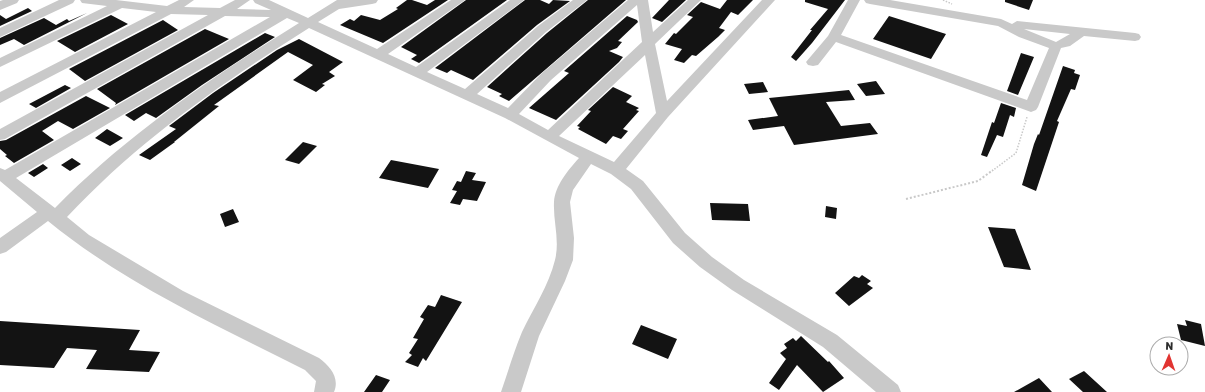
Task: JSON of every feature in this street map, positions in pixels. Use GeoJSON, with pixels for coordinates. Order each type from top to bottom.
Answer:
{"type":"FeatureCollection","features":[{"type":"Feature","properties":{"kind":"street"},"geometry":{"type":"LineString","coordinates":[[0,6],[13,0]]}},
{"type":"Feature","properties":{"kind":"street"},"geometry":{"type":"LineString","coordinates":[[0,33],[69,0]]}},
{"type":"Feature","properties":{"kind":"street"},"geometry":{"type":"LineString","coordinates":[[86,0],[124,2],[169,10],[286,13]]}},
{"type":"Feature","properties":{"kind":"street"},"geometry":{"type":"LineString","coordinates":[[0,98],[188,0]]}},
{"type":"Feature","properties":{"kind":"street"},"geometry":{"type":"LineString","coordinates":[[0,135],[244,0]]}},
{"type":"Feature","properties":{"kind":"street"},"geometry":{"type":"LineString","coordinates":[[259,0],[377,55],[510,114],[588,158],[616,170],[637,185],[679,238],[706,262],[738,285],[830,341],[891,392]]}},
{"type":"Feature","properties":{"kind":"street"},"geometry":{"type":"LineString","coordinates":[[0,247],[52,215],[113,160],[176,111],[261,52],[340,3],[372,0]]}},
{"type":"Feature","properties":{"kind":"street"},"geometry":{"type":"LineString","coordinates":[[377,55],[460,0]]}},
{"type":"Feature","properties":{"kind":"street"},"geometry":{"type":"LineString","coordinates":[[417,72],[518,0]]}},
{"type":"Feature","properties":{"kind":"street"},"geometry":{"type":"LineString","coordinates":[[467,95],[542,30],[581,0]]}},
{"type":"Feature","properties":{"kind":"street"},"geometry":{"type":"LineString","coordinates":[[510,114],[546,77],[635,0]]}},
{"type":"Feature","properties":{"kind":"street"},"geometry":{"type":"LineString","coordinates":[[642,0],[663,114]]}},
{"type":"Feature","properties":{"kind":"street"},"geometry":{"type":"LineString","coordinates":[[549,137],[695,0]]}},
{"type":"Feature","properties":{"kind":"street"},"geometry":{"type":"LineString","coordinates":[[616,170],[663,114],[769,0]]}},
{"type":"Feature","properties":{"kind":"street"},"geometry":{"type":"LineString","coordinates":[[814,62],[834,37],[854,0]]}},
{"type":"Feature","properties":{"kind":"street"},"geometry":{"type":"LineString","coordinates":[[870,0],[904,3],[1001,23],[1081,32],[1135,36]]}},
{"type":"Feature","properties":{"kind":"street"},"geometry":{"type":"LineString","coordinates":[[0,63],[124,2]]}},
{"type":"Feature","properties":{"kind":"street"},"geometry":{"type":"LineString","coordinates":[[286,13],[2,176],[83,240],[177,296],[312,364],[321,370],[326,378],[326,388],[324,392]]}},
{"type":"Feature","properties":{"kind":"street"},"geometry":{"type":"LineString","coordinates":[[1001,23],[1023,34],[1056,46],[1065,43],[1081,32]]}},
{"type":"Feature","properties":{"kind":"street"},"geometry":{"type":"LineString","coordinates":[[834,37],[1031,107],[1056,46]]}},
{"type":"Feature","properties":{"kind":"street"},"geometry":{"type":"LineString","coordinates":[[511,392],[530,336],[556,281],[564,260],[566,238],[562,202],[565,189],[578,169],[588,158]]}},
{"type":"Feature","properties":{"kind":"path"},"geometry":{"type":"LineString","coordinates":[[906,199],[978,181],[1016,152],[1031,107]]}},
{"type":"Feature","properties":{"kind":"building"},"geometry":{"type":"Polygon","coordinates":[[[407,0],[412,0],[427,5],[435,0],[448,0],[383,43],[340,25],[350,19],[354,21],[361,15],[380,20],[398,9],[396,8],[407,0]]]}},
{"type":"Feature","properties":{"kind":"building"},"geometry":{"type":"Polygon","coordinates":[[[466,0],[507,0],[419,63],[411,59],[417,55],[401,47],[466,0]]]}},
{"type":"Feature","properties":{"kind":"building"},"geometry":{"type":"Polygon","coordinates":[[[525,0],[540,0],[549,4],[553,0],[570,1],[537,25],[473,80],[451,70],[447,73],[435,68],[525,0]]]}},
{"type":"Feature","properties":{"kind":"building"},"geometry":{"type":"Polygon","coordinates":[[[588,0],[626,0],[509,101],[499,96],[502,94],[487,87],[547,33],[588,0]]]}},
{"type":"Feature","properties":{"kind":"building"},"geometry":{"type":"Polygon","coordinates":[[[669,0],[686,0],[662,22],[652,18],[669,0]]]}},
{"type":"Feature","properties":{"kind":"building"},"geometry":{"type":"Polygon","coordinates":[[[727,0],[753,0],[738,15],[731,12],[719,28],[725,30],[696,56],[692,55],[684,63],[674,60],[682,49],[665,44],[674,33],[676,34],[693,17],[687,15],[701,2],[720,9],[727,0]]]}},
{"type":"Feature","properties":{"kind":"building"},"geometry":{"type":"Polygon","coordinates":[[[805,0],[845,0],[812,43],[796,61],[791,57],[812,30],[810,30],[828,9],[805,2],[805,0]]]}},
{"type":"Feature","properties":{"kind":"building"},"geometry":{"type":"Polygon","coordinates":[[[1005,0],[1033,0],[1029,10],[1005,2],[1005,0]]]}},
{"type":"Feature","properties":{"kind":"building"},"geometry":{"type":"Polygon","coordinates":[[[28,8],[32,11],[0,26],[0,15],[6,19],[28,8]]]}},
{"type":"Feature","properties":{"kind":"building"},"geometry":{"type":"Polygon","coordinates":[[[87,13],[24,45],[14,39],[0,45],[0,38],[44,18],[56,25],[67,19],[69,21],[87,13]]]}},
{"type":"Feature","properties":{"kind":"building"},"geometry":{"type":"Polygon","coordinates":[[[111,15],[128,24],[75,52],[57,41],[111,15]]]}},
{"type":"Feature","properties":{"kind":"building"},"geometry":{"type":"Polygon","coordinates":[[[627,16],[637,20],[638,22],[618,41],[622,42],[617,48],[609,51],[623,57],[619,62],[556,120],[529,108],[569,73],[564,71],[627,16]]]}},
{"type":"Feature","properties":{"kind":"building"},"geometry":{"type":"Polygon","coordinates":[[[889,16],[946,34],[931,59],[873,39],[889,16]]]}},
{"type":"Feature","properties":{"kind":"building"},"geometry":{"type":"Polygon","coordinates":[[[163,20],[178,30],[85,81],[69,69],[163,20]]]}},
{"type":"Feature","properties":{"kind":"building"},"geometry":{"type":"Polygon","coordinates":[[[205,29],[229,39],[115,105],[116,103],[97,89],[205,29]]]}},
{"type":"Feature","properties":{"kind":"building"},"geometry":{"type":"Polygon","coordinates":[[[265,33],[275,37],[202,85],[156,118],[146,113],[134,121],[125,115],[265,33]]]}},
{"type":"Feature","properties":{"kind":"building"},"geometry":{"type":"Polygon","coordinates":[[[299,39],[343,62],[329,72],[335,76],[322,84],[325,85],[316,92],[293,80],[313,65],[288,52],[214,105],[219,106],[175,142],[150,160],[139,155],[176,129],[169,126],[213,93],[277,50],[299,39]]]}},
{"type":"Feature","properties":{"kind":"building"},"geometry":{"type":"Polygon","coordinates":[[[1021,53],[1034,57],[1018,95],[1007,91],[1021,53]]]}},
{"type":"Feature","properties":{"kind":"building"},"geometry":{"type":"Polygon","coordinates":[[[1063,66],[1075,70],[1074,73],[1080,75],[1075,90],[1071,89],[1057,121],[1059,122],[1036,191],[1022,185],[1034,144],[1038,134],[1039,135],[1063,66]]]}},
{"type":"Feature","properties":{"kind":"building"},"geometry":{"type":"Polygon","coordinates":[[[876,81],[885,94],[866,96],[857,84],[876,81]]]}},
{"type":"Feature","properties":{"kind":"building"},"geometry":{"type":"Polygon","coordinates":[[[763,82],[768,92],[749,94],[744,84],[763,82]]]}},
{"type":"Feature","properties":{"kind":"building"},"geometry":{"type":"Polygon","coordinates":[[[65,85],[71,88],[36,108],[29,104],[65,85]]]}},
{"type":"Feature","properties":{"kind":"building"},"geometry":{"type":"Polygon","coordinates":[[[613,87],[632,96],[626,102],[639,108],[636,110],[639,111],[623,129],[628,131],[621,139],[613,136],[606,144],[578,129],[580,127],[577,126],[591,111],[588,110],[613,87]]]}},
{"type":"Feature","properties":{"kind":"building"},"geometry":{"type":"Polygon","coordinates":[[[849,90],[855,100],[826,102],[841,126],[870,123],[878,134],[794,145],[784,126],[753,130],[748,120],[778,116],[769,98],[849,90]]]}},
{"type":"Feature","properties":{"kind":"building"},"geometry":{"type":"Polygon","coordinates":[[[86,96],[110,108],[73,129],[58,121],[42,131],[54,140],[14,163],[5,156],[7,155],[0,149],[0,141],[6,140],[86,96]]]}},
{"type":"Feature","properties":{"kind":"building"},"geometry":{"type":"Polygon","coordinates":[[[1001,103],[1016,108],[1014,117],[1010,115],[1003,137],[997,135],[987,157],[981,155],[992,122],[994,123],[1001,103]]]}},
{"type":"Feature","properties":{"kind":"building"},"geometry":{"type":"Polygon","coordinates":[[[107,129],[123,138],[110,146],[95,138],[107,129]]]}},
{"type":"Feature","properties":{"kind":"building"},"geometry":{"type":"Polygon","coordinates":[[[303,142],[317,146],[299,164],[285,160],[303,142]]]}},
{"type":"Feature","properties":{"kind":"building"},"geometry":{"type":"Polygon","coordinates":[[[72,158],[81,164],[70,171],[61,165],[72,158]]]}},
{"type":"Feature","properties":{"kind":"building"},"geometry":{"type":"Polygon","coordinates":[[[391,160],[439,169],[428,188],[379,178],[391,160]]]}},
{"type":"Feature","properties":{"kind":"building"},"geometry":{"type":"Polygon","coordinates":[[[43,164],[48,168],[34,177],[28,173],[43,164]]]}},
{"type":"Feature","properties":{"kind":"building"},"geometry":{"type":"Polygon","coordinates":[[[466,171],[476,173],[472,180],[486,182],[477,201],[463,199],[460,205],[450,203],[457,191],[452,190],[457,181],[461,182],[466,171]]]}},
{"type":"Feature","properties":{"kind":"building"},"geometry":{"type":"Polygon","coordinates":[[[710,203],[748,204],[750,221],[712,220],[710,203]]]}},
{"type":"Feature","properties":{"kind":"building"},"geometry":{"type":"Polygon","coordinates":[[[826,206],[837,208],[836,219],[825,217],[826,206]]]}},
{"type":"Feature","properties":{"kind":"building"},"geometry":{"type":"Polygon","coordinates":[[[233,209],[239,222],[225,227],[220,214],[233,209]]]}},
{"type":"Feature","properties":{"kind":"building"},"geometry":{"type":"Polygon","coordinates":[[[988,227],[1015,229],[1031,270],[1004,267],[988,227]]]}},
{"type":"Feature","properties":{"kind":"building"},"geometry":{"type":"Polygon","coordinates":[[[862,275],[871,281],[867,284],[873,288],[849,306],[835,293],[854,276],[859,278],[862,275]]]}},
{"type":"Feature","properties":{"kind":"building"},"geometry":{"type":"Polygon","coordinates":[[[441,295],[462,302],[426,361],[423,358],[418,367],[405,362],[412,355],[409,353],[418,339],[413,338],[424,319],[420,317],[428,305],[435,307],[441,295]]]}},
{"type":"Feature","properties":{"kind":"building"},"geometry":{"type":"Polygon","coordinates":[[[1185,320],[1201,324],[1205,346],[1189,342],[1189,336],[1180,336],[1177,324],[1187,326],[1185,320]]]}},
{"type":"Feature","properties":{"kind":"building"},"geometry":{"type":"Polygon","coordinates":[[[0,321],[140,330],[129,350],[160,352],[149,372],[86,369],[97,350],[67,348],[54,368],[0,365],[0,321]]]}},
{"type":"Feature","properties":{"kind":"building"},"geometry":{"type":"Polygon","coordinates":[[[641,325],[677,339],[668,359],[632,344],[641,325]]]}},
{"type":"Feature","properties":{"kind":"building"},"geometry":{"type":"Polygon","coordinates":[[[801,336],[828,362],[829,361],[844,378],[823,392],[797,365],[779,390],[769,383],[786,359],[780,353],[787,348],[784,344],[793,338],[796,341],[801,336]]]}},
{"type":"Feature","properties":{"kind":"building"},"geometry":{"type":"Polygon","coordinates":[[[1084,371],[1107,392],[1083,392],[1069,379],[1084,371]]]}},
{"type":"Feature","properties":{"kind":"building"},"geometry":{"type":"Polygon","coordinates":[[[376,375],[390,380],[382,392],[364,392],[376,375]]]}},
{"type":"Feature","properties":{"kind":"building"},"geometry":{"type":"Polygon","coordinates":[[[1039,378],[1052,392],[1014,392],[1039,378]]]}}]}
